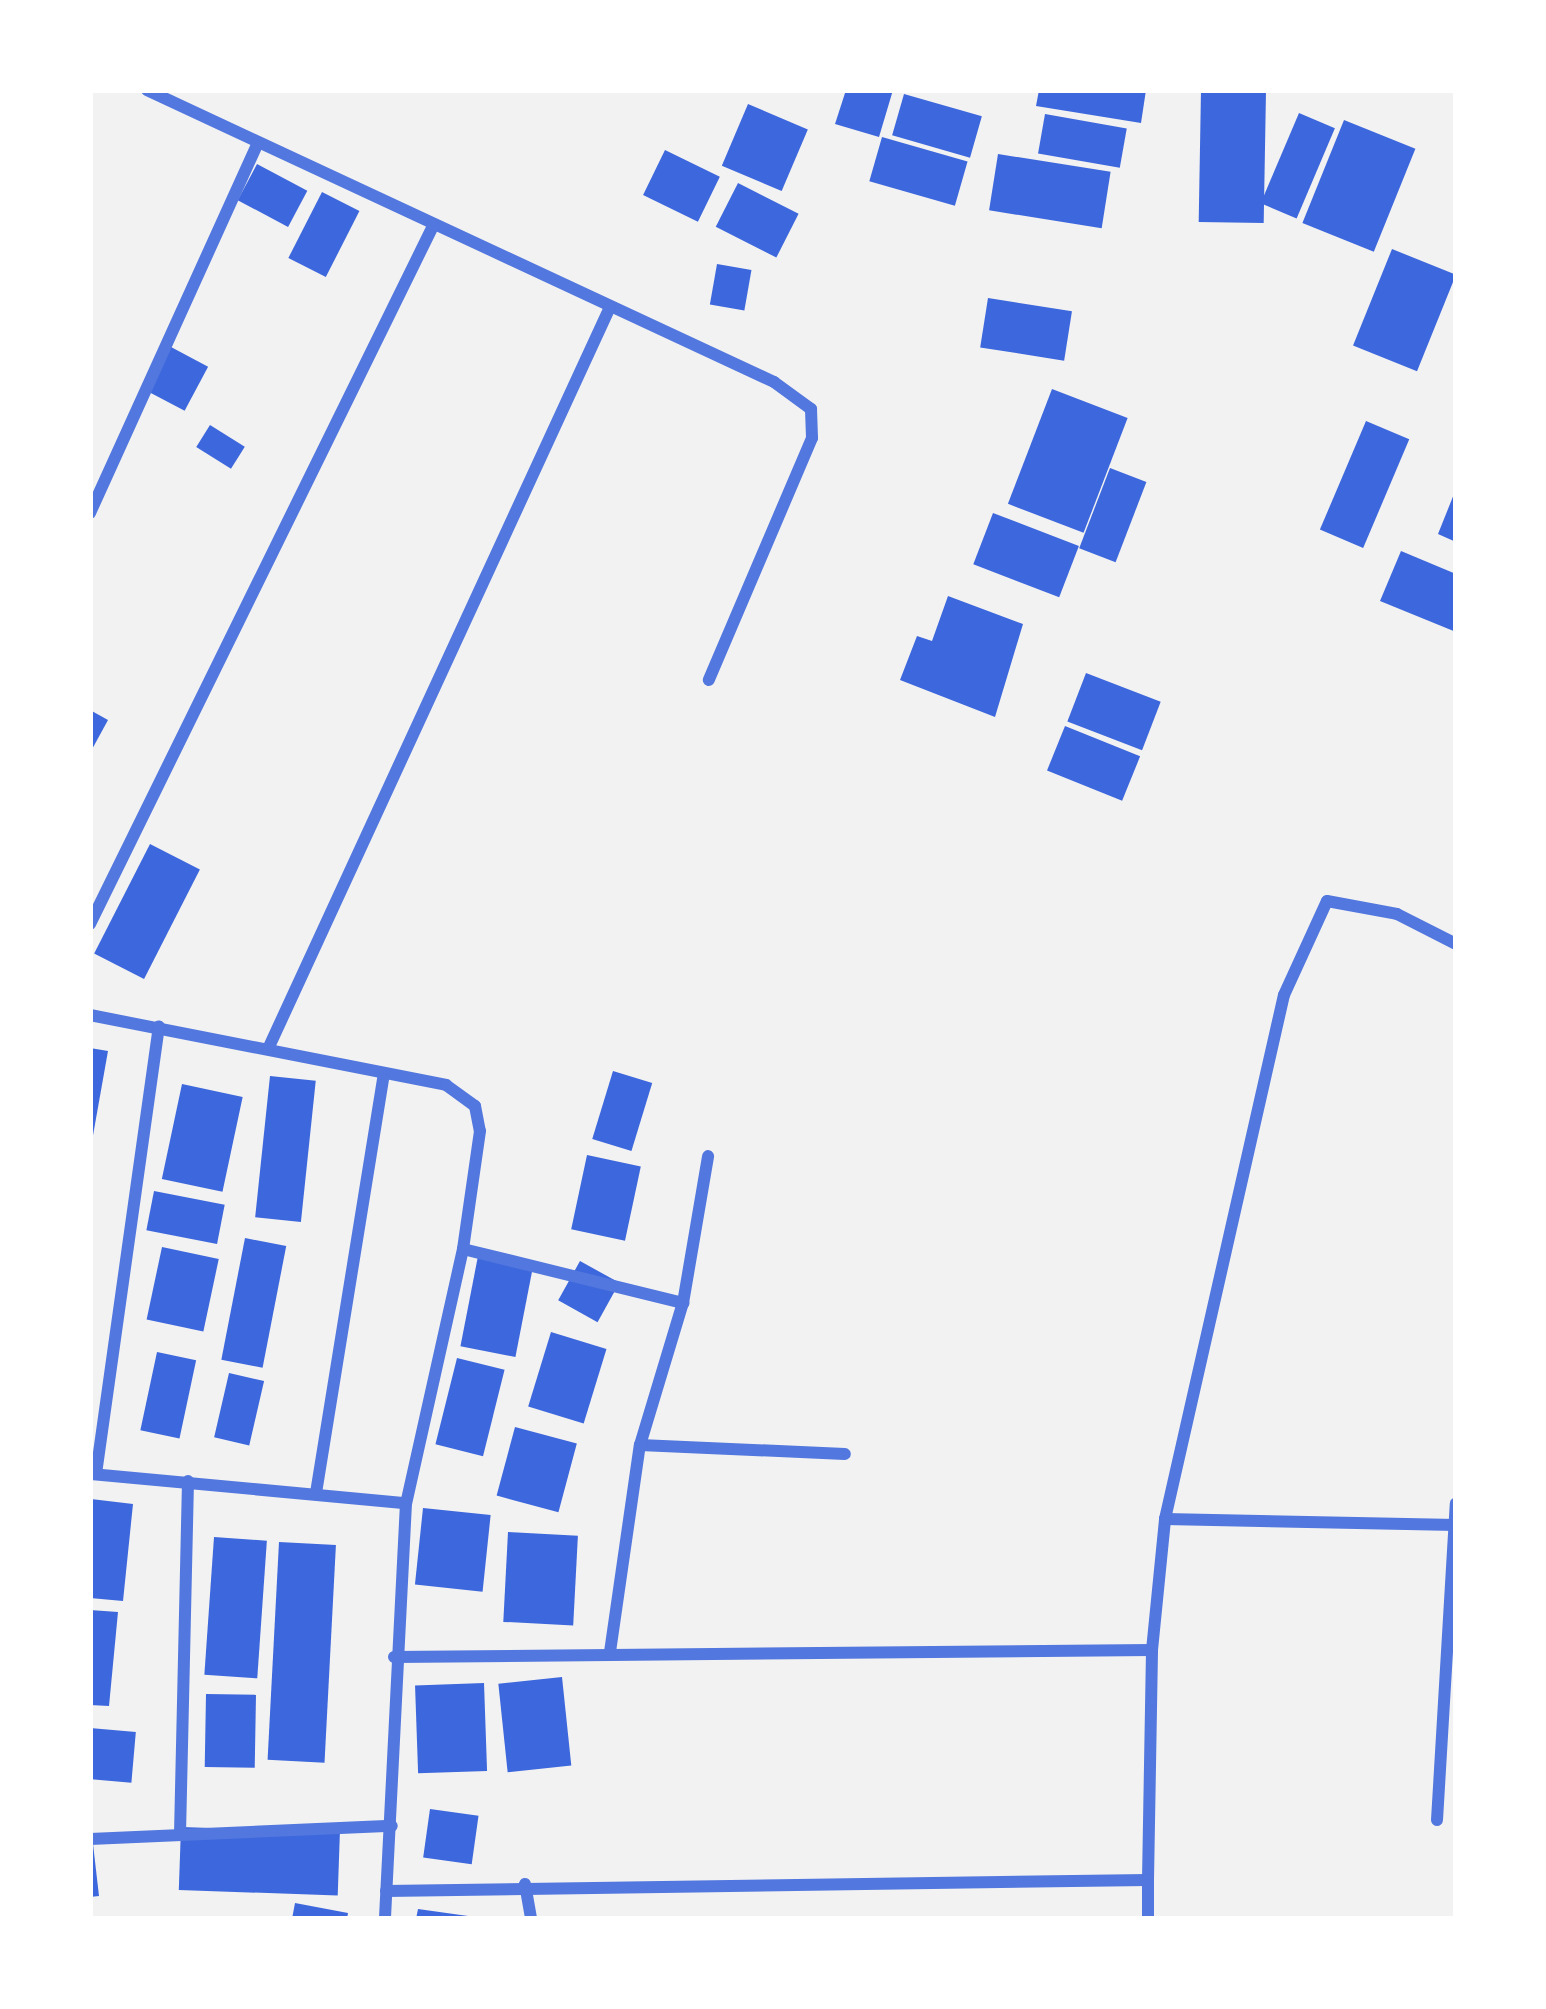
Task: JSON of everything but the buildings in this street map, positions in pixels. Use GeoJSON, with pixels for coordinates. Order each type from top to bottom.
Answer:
{"type":"FeatureCollection","features":[{"type":"Feature","properties":{"kind":"street"},"geometry":{"type":"LineString","coordinates":[[148,90],[774,382],[811,410],[812,438],[709,680]]}},
{"type":"Feature","properties":{"kind":"street"},"geometry":{"type":"LineString","coordinates":[[90,513],[258,143]]}},
{"type":"Feature","properties":{"kind":"street"},"geometry":{"type":"LineString","coordinates":[[90,924],[433,226]]}},
{"type":"Feature","properties":{"kind":"street"},"geometry":{"type":"LineString","coordinates":[[268,1049],[610,308]]}},
{"type":"Feature","properties":{"kind":"street"},"geometry":{"type":"LineString","coordinates":[[1148,1919],[1152,1650],[1165,1519],[1284,995],[1311,923],[1327,901],[1397,914],[1456,944]]}},
{"type":"Feature","properties":{"kind":"street"},"geometry":{"type":"LineString","coordinates":[[90,1015],[446,1085],[475,1106],[480,1131],[463,1249],[406,1503],[394,1657],[392,1826],[385,1919]]}},
{"type":"Feature","properties":{"kind":"street"},"geometry":{"type":"LineString","coordinates":[[159,1026],[93,1474],[406,1503]]}},
{"type":"Feature","properties":{"kind":"street"},"geometry":{"type":"LineString","coordinates":[[316,1493],[384,1073]]}},
{"type":"Feature","properties":{"kind":"street"},"geometry":{"type":"LineString","coordinates":[[610,1652],[640,1445],[683,1303],[708,1156]]}},
{"type":"Feature","properties":{"kind":"street"},"geometry":{"type":"LineString","coordinates":[[463,1249],[683,1303]]}},
{"type":"Feature","properties":{"kind":"street"},"geometry":{"type":"LineString","coordinates":[[640,1445],[845,1454]]}},
{"type":"Feature","properties":{"kind":"street"},"geometry":{"type":"LineString","coordinates":[[180,1834],[188,1480]]}},
{"type":"Feature","properties":{"kind":"street"},"geometry":{"type":"LineString","coordinates":[[1437,1820],[1456,1504]]}},
{"type":"Feature","properties":{"kind":"street"},"geometry":{"type":"LineString","coordinates":[[1165,1519],[1453,1525]]}},
{"type":"Feature","properties":{"kind":"street"},"geometry":{"type":"LineString","coordinates":[[394,1657],[1152,1650]]}},
{"type":"Feature","properties":{"kind":"street"},"geometry":{"type":"LineString","coordinates":[[90,1839],[392,1826]]}},
{"type":"Feature","properties":{"kind":"street"},"geometry":{"type":"LineString","coordinates":[[386,1891],[525,1885],[1148,1880]]}},
{"type":"Feature","properties":{"kind":"street"},"geometry":{"type":"LineString","coordinates":[[525,1885],[531,1919]]}}]}
